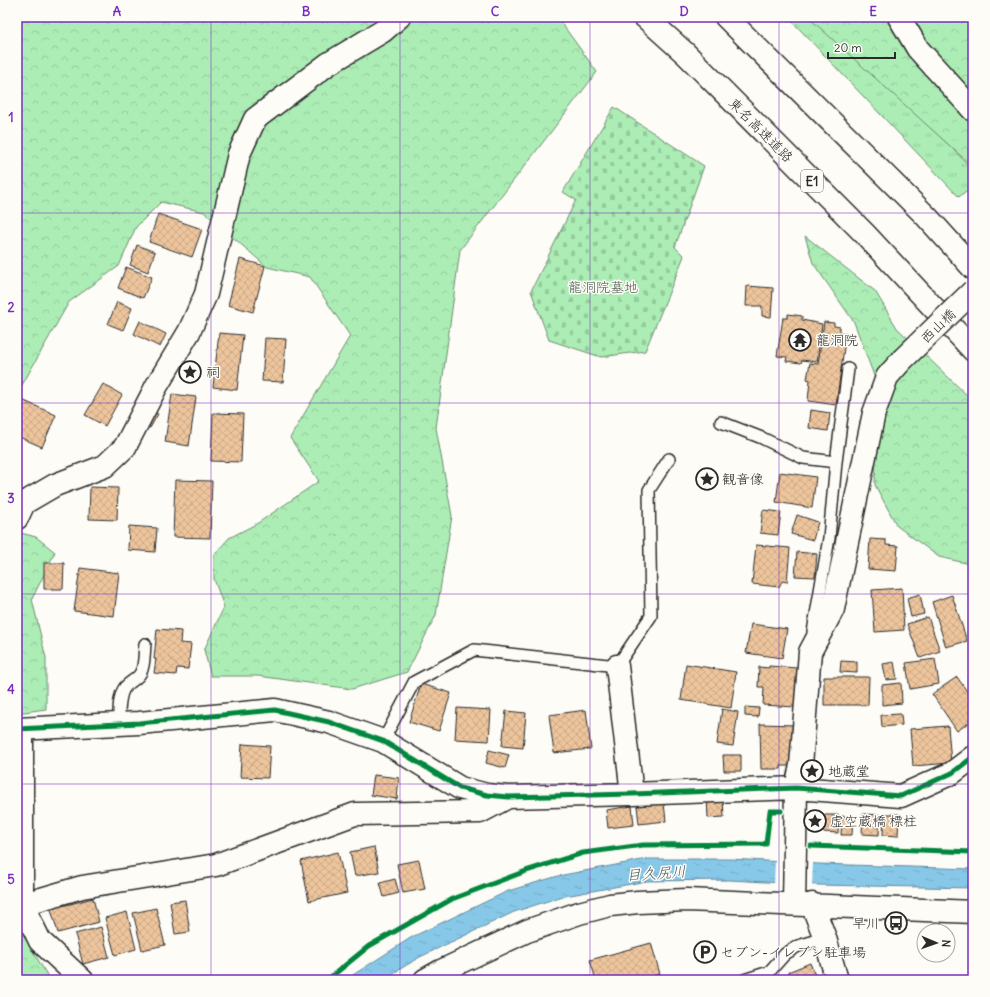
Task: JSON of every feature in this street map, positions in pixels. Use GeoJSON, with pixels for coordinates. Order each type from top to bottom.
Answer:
{"type":"FeatureCollection","features":[{"type":"Feature","properties":{"kind":"main road"},"geometry":{"type":"LineString","coordinates":[[17,518],[24,503],[55,485],[105,466],[125,447],[156,387],[189,332],[206,294],[239,154],[255,119],[328,64],[383,32],[400,17]]}},
{"type":"Feature","properties":{"kind":"main road","name":"東名高速道路"},"geometry":{"type":"LineString","coordinates":[[645,17],[686,54],[865,234],[973,350]]}},
{"type":"Feature","properties":{"kind":"main road"},"geometry":{"type":"LineString","coordinates":[[726,17],[926,216],[973,268]]}},
{"type":"Feature","properties":{"kind":"main road"},"geometry":{"type":"LineString","coordinates":[[899,17],[918,49],[973,110]]}},
{"type":"Feature","properties":{"kind":"main road","name":"西山橋"},"geometry":{"type":"LineString","coordinates":[[810,652],[833,609],[874,413],[887,377],[902,360],[973,292]]}},
{"type":"Feature","properties":{"kind":"main road"},"geometry":{"type":"LineString","coordinates":[[810,652],[801,765],[796,788],[795,820],[800,901],[825,938],[837,980]]}},
{"type":"Feature","properties":{"kind":"main road"},"geometry":{"type":"LineString","coordinates":[[617,666],[632,794]]}},
{"type":"Feature","properties":{"kind":"main road"},"geometry":{"type":"LineString","coordinates":[[82,980],[40,941],[20,905],[19,729],[119,724],[275,710],[329,722],[383,741],[460,788],[487,795],[508,797],[796,788],[902,796],[952,773],[973,757]]}},
{"type":"Feature","properties":{"kind":"main road"},"geometry":{"type":"LineString","coordinates":[[20,905],[82,887],[216,866],[355,814],[480,812],[508,797]]}},
{"type":"Feature","properties":{"kind":"main road"},"geometry":{"type":"LineString","coordinates":[[425,980],[441,970],[527,931],[579,913],[610,905],[687,900],[800,901],[973,912]]}},
{"type":"Feature","properties":{"kind":"lane"},"geometry":{"type":"LineString","coordinates":[[810,652],[829,538],[836,462],[848,369]]}},
{"type":"Feature","properties":{"kind":"lane"},"geometry":{"type":"LineString","coordinates":[[721,422],[762,438],[803,458],[836,462]]}},
{"type":"Feature","properties":{"kind":"lane"},"geometry":{"type":"LineString","coordinates":[[383,741],[414,682],[474,650],[617,666],[651,616],[649,490],[669,459]]}},
{"type":"Feature","properties":{"kind":"lane"},"geometry":{"type":"LineString","coordinates":[[119,724],[120,701],[122,694],[125,687],[142,672],[145,644]]}},
{"type":"Feature","properties":{"kind":"lane"},"geometry":{"type":"LineString","coordinates":[[744,980],[769,972],[785,954],[798,946],[825,938]]}},
{"type":"Feature","properties":{"kind":"green space"},"geometry":{"type":"Polygon","coordinates":[[[17,17],[557,17],[597,72],[460,250],[436,428],[452,516],[436,615],[407,672],[352,689],[258,676],[211,676],[204,650],[224,607],[214,579],[214,555],[229,538],[258,523],[319,481],[290,438],[350,336],[310,277],[267,267],[204,212],[161,202],[136,227],[119,266],[69,302],[17,394],[17,17]]]}},
{"type":"Feature","properties":{"kind":"green space"},"geometry":{"type":"Polygon","coordinates":[[[788,17],[813,17],[950,146],[973,170],[973,199],[966,191],[959,197],[788,17]]]}},
{"type":"Feature","properties":{"kind":"green space"},"geometry":{"type":"Polygon","coordinates":[[[808,17],[973,17],[973,167],[950,146],[808,17]]]}},
{"type":"Feature","properties":{"kind":"green space","name":"龍洞院墓地"},"geometry":{"type":"Polygon","coordinates":[[[614,107],[704,166],[675,247],[684,256],[645,351],[601,357],[549,340],[531,291],[576,200],[563,192],[614,107]]]}},
{"type":"Feature","properties":{"kind":"green space"},"geometry":{"type":"Polygon","coordinates":[[[805,236],[875,291],[897,328],[973,401],[973,564],[939,557],[897,526],[875,485],[876,443],[883,400],[854,322],[813,263],[805,236]]]}},
{"type":"Feature","properties":{"kind":"green space"},"geometry":{"type":"Polygon","coordinates":[[[17,532],[36,537],[55,552],[32,599],[46,658],[46,709],[17,713],[17,532]]]}},
{"type":"Feature","properties":{"kind":"green space"},"geometry":{"type":"Polygon","coordinates":[[[17,921],[19,922],[34,953],[50,980],[17,980],[17,921]]]}},
{"type":"Feature","properties":{"kind":"water","name":"目久尻川"},"geometry":{"type":"Polygon","coordinates":[[[647,859],[731,859],[819,864],[973,869],[973,888],[817,885],[730,880],[647,881],[560,897],[514,912],[420,957],[382,980],[345,980],[412,937],[508,891],[558,876],[647,859]]]}},
{"type":"Feature","properties":{"kind":"pier"},"geometry":{"type":"Polygon","coordinates":[[[775,859],[813,861],[812,887],[774,885],[775,859]]]}},
{"type":"Feature","properties":{"kind":"building"},"geometry":{"type":"Polygon","coordinates":[[[158,214],[202,229],[192,257],[149,242],[158,214]]]}},
{"type":"Feature","properties":{"kind":"building"},"geometry":{"type":"Polygon","coordinates":[[[137,245],[155,252],[148,272],[130,265],[137,245]]]}},
{"type":"Feature","properties":{"kind":"building"},"geometry":{"type":"Polygon","coordinates":[[[240,259],[265,266],[253,312],[228,305],[240,259]]]}},
{"type":"Feature","properties":{"kind":"building"},"geometry":{"type":"Polygon","coordinates":[[[126,267],[152,277],[143,298],[118,288],[126,267]]]}},
{"type":"Feature","properties":{"kind":"building"},"geometry":{"type":"Polygon","coordinates":[[[747,286],[773,288],[771,317],[762,316],[762,306],[746,306],[747,286]]]}},
{"type":"Feature","properties":{"kind":"building"},"geometry":{"type":"Polygon","coordinates":[[[117,302],[132,308],[123,330],[108,324],[117,302]]]}},
{"type":"Feature","properties":{"kind":"building","name":"龍洞院"},"geometry":{"type":"Polygon","coordinates":[[[788,314],[802,316],[802,320],[822,324],[817,362],[802,360],[801,363],[786,361],[787,357],[777,356],[783,318],[788,318],[788,314]]]}},
{"type":"Feature","properties":{"kind":"building"},"geometry":{"type":"Polygon","coordinates":[[[140,321],[166,334],[160,347],[134,334],[140,321]]]}},
{"type":"Feature","properties":{"kind":"building"},"geometry":{"type":"Polygon","coordinates":[[[824,322],[834,323],[834,326],[840,327],[840,333],[846,334],[836,405],[808,401],[810,380],[807,379],[810,363],[818,364],[824,322]]]}},
{"type":"Feature","properties":{"kind":"building"},"geometry":{"type":"Polygon","coordinates":[[[219,333],[243,335],[237,390],[213,387],[219,333]]]}},
{"type":"Feature","properties":{"kind":"building"},"geometry":{"type":"Polygon","coordinates":[[[265,338],[286,339],[283,382],[262,381],[265,338]]]}},
{"type":"Feature","properties":{"kind":"building"},"geometry":{"type":"Polygon","coordinates":[[[188,368],[193,370],[191,376],[186,374],[188,368]]]}},
{"type":"Feature","properties":{"kind":"building"},"geometry":{"type":"Polygon","coordinates":[[[103,384],[122,395],[105,426],[85,415],[103,384]]]}},
{"type":"Feature","properties":{"kind":"building"},"geometry":{"type":"Polygon","coordinates":[[[172,394],[196,397],[189,446],[165,442],[172,394]]]}},
{"type":"Feature","properties":{"kind":"building"},"geometry":{"type":"Polygon","coordinates":[[[22,400],[56,415],[42,447],[17,436],[17,411],[22,400]]]}},
{"type":"Feature","properties":{"kind":"building"},"geometry":{"type":"Polygon","coordinates":[[[148,409],[158,414],[150,428],[140,423],[148,409]]]}},
{"type":"Feature","properties":{"kind":"building"},"geometry":{"type":"Polygon","coordinates":[[[811,410],[830,413],[828,431],[809,428],[811,410]]]}},
{"type":"Feature","properties":{"kind":"building"},"geometry":{"type":"Polygon","coordinates":[[[213,413],[243,414],[241,462],[211,461],[213,413]]]}},
{"type":"Feature","properties":{"kind":"building"},"geometry":{"type":"Polygon","coordinates":[[[780,472],[816,477],[812,508],[776,502],[780,472]]]}},
{"type":"Feature","properties":{"kind":"building"},"geometry":{"type":"Polygon","coordinates":[[[175,480],[212,481],[210,538],[173,537],[175,480]]]}},
{"type":"Feature","properties":{"kind":"building"},"geometry":{"type":"Polygon","coordinates":[[[90,487],[118,488],[117,520],[89,519],[90,487]]]}},
{"type":"Feature","properties":{"kind":"building"},"geometry":{"type":"Polygon","coordinates":[[[763,510],[781,512],[778,535],[760,533],[763,510]]]}},
{"type":"Feature","properties":{"kind":"building"},"geometry":{"type":"Polygon","coordinates":[[[797,515],[818,522],[813,540],[791,534],[797,515]]]}},
{"type":"Feature","properties":{"kind":"building"},"geometry":{"type":"Polygon","coordinates":[[[129,526],[157,528],[155,552],[128,550],[129,526]]]}},
{"type":"Feature","properties":{"kind":"building"},"geometry":{"type":"Polygon","coordinates":[[[870,539],[886,540],[886,545],[898,546],[896,571],[868,569],[870,539]]]}},
{"type":"Feature","properties":{"kind":"building"},"geometry":{"type":"Polygon","coordinates":[[[756,545],[790,548],[787,582],[782,581],[779,587],[752,584],[756,545]]]}},
{"type":"Feature","properties":{"kind":"building"},"geometry":{"type":"Polygon","coordinates":[[[797,552],[817,554],[815,577],[795,576],[797,552]]]}},
{"type":"Feature","properties":{"kind":"building"},"geometry":{"type":"Polygon","coordinates":[[[44,563],[64,563],[63,589],[44,589],[44,563]]]}},
{"type":"Feature","properties":{"kind":"building"},"geometry":{"type":"Polygon","coordinates":[[[80,568],[119,573],[114,616],[74,611],[80,568]]]}},
{"type":"Feature","properties":{"kind":"building"},"geometry":{"type":"Polygon","coordinates":[[[902,588],[904,630],[875,632],[872,590],[902,588]]]}},
{"type":"Feature","properties":{"kind":"building"},"geometry":{"type":"Polygon","coordinates":[[[920,594],[924,614],[911,617],[907,598],[920,594]]]}},
{"type":"Feature","properties":{"kind":"building"},"geometry":{"type":"Polygon","coordinates":[[[952,595],[967,641],[946,647],[932,602],[952,595]]]}},
{"type":"Feature","properties":{"kind":"building"},"geometry":{"type":"Polygon","coordinates":[[[928,617],[940,651],[920,658],[907,624],[928,617]]]}},
{"type":"Feature","properties":{"kind":"building"},"geometry":{"type":"Polygon","coordinates":[[[751,624],[787,629],[782,658],[746,653],[751,624]]]}},
{"type":"Feature","properties":{"kind":"building"},"geometry":{"type":"Polygon","coordinates":[[[157,629],[181,631],[180,643],[191,644],[188,669],[177,668],[176,675],[154,673],[157,629]]]}},
{"type":"Feature","properties":{"kind":"building"},"geometry":{"type":"Polygon","coordinates":[[[935,659],[939,684],[910,689],[906,663],[935,659]]]}},
{"type":"Feature","properties":{"kind":"building"},"geometry":{"type":"Polygon","coordinates":[[[841,661],[857,662],[857,673],[840,672],[841,661]]]}},
{"type":"Feature","properties":{"kind":"building"},"geometry":{"type":"Polygon","coordinates":[[[894,662],[897,679],[886,680],[883,664],[894,662]]]}},
{"type":"Feature","properties":{"kind":"building"},"geometry":{"type":"Polygon","coordinates":[[[686,664],[736,672],[731,708],[681,700],[686,664]]]}},
{"type":"Feature","properties":{"kind":"building"},"geometry":{"type":"Polygon","coordinates":[[[769,666],[797,668],[795,707],[763,705],[764,687],[758,687],[759,667],[769,668],[769,666]]]}},
{"type":"Feature","properties":{"kind":"building"},"geometry":{"type":"Polygon","coordinates":[[[824,677],[869,677],[868,705],[824,705],[824,677]]]}},
{"type":"Feature","properties":{"kind":"building"},"geometry":{"type":"Polygon","coordinates":[[[957,677],[973,700],[973,720],[957,731],[932,694],[957,677]]]}},
{"type":"Feature","properties":{"kind":"building"},"geometry":{"type":"Polygon","coordinates":[[[901,683],[902,703],[882,705],[882,685],[901,683]]]}},
{"type":"Feature","properties":{"kind":"building"},"geometry":{"type":"Polygon","coordinates":[[[421,684],[451,693],[439,731],[409,722],[421,684]]]}},
{"type":"Feature","properties":{"kind":"building"},"geometry":{"type":"Polygon","coordinates":[[[745,707],[759,708],[758,717],[745,716],[745,707]]]}},
{"type":"Feature","properties":{"kind":"building"},"geometry":{"type":"Polygon","coordinates":[[[457,708],[491,710],[489,741],[455,739],[457,708]]]}},
{"type":"Feature","properties":{"kind":"building"},"geometry":{"type":"Polygon","coordinates":[[[722,709],[738,712],[733,746],[717,744],[722,709]]]}},
{"type":"Feature","properties":{"kind":"building"},"geometry":{"type":"Polygon","coordinates":[[[586,710],[591,749],[554,753],[549,715],[586,710]]]}},
{"type":"Feature","properties":{"kind":"building"},"geometry":{"type":"Polygon","coordinates":[[[506,711],[526,713],[523,748],[502,746],[506,711]]]}},
{"type":"Feature","properties":{"kind":"building"},"geometry":{"type":"Polygon","coordinates":[[[901,714],[902,725],[882,727],[881,715],[901,714]]]}},
{"type":"Feature","properties":{"kind":"building"},"geometry":{"type":"Polygon","coordinates":[[[760,724],[795,725],[793,766],[781,766],[781,769],[761,769],[760,724]]]}},
{"type":"Feature","properties":{"kind":"building"},"geometry":{"type":"Polygon","coordinates":[[[948,726],[951,763],[913,766],[910,729],[948,726]]]}},
{"type":"Feature","properties":{"kind":"building"},"geometry":{"type":"Polygon","coordinates":[[[242,744],[270,746],[268,778],[240,777],[242,744]]]}},
{"type":"Feature","properties":{"kind":"building"},"geometry":{"type":"Polygon","coordinates":[[[489,750],[509,755],[505,768],[486,763],[489,750]]]}},
{"type":"Feature","properties":{"kind":"building"},"geometry":{"type":"Polygon","coordinates":[[[723,755],[741,755],[741,771],[724,771],[723,755]]]}},
{"type":"Feature","properties":{"kind":"building"},"geometry":{"type":"Polygon","coordinates":[[[374,775],[399,778],[397,799],[371,795],[374,775]]]}},
{"type":"Feature","properties":{"kind":"building"},"geometry":{"type":"Polygon","coordinates":[[[723,797],[724,817],[708,818],[707,798],[723,797]]]}},
{"type":"Feature","properties":{"kind":"building"},"geometry":{"type":"Polygon","coordinates":[[[664,803],[666,821],[639,824],[637,806],[664,803]]]}},
{"type":"Feature","properties":{"kind":"building"},"geometry":{"type":"Polygon","coordinates":[[[632,806],[634,825],[608,828],[606,810],[632,806]]]}},
{"type":"Feature","properties":{"kind":"building"},"geometry":{"type":"Polygon","coordinates":[[[863,814],[880,815],[879,835],[862,834],[863,814]]]}},
{"type":"Feature","properties":{"kind":"building"},"geometry":{"type":"Polygon","coordinates":[[[884,814],[899,814],[898,836],[883,835],[884,814]]]}},
{"type":"Feature","properties":{"kind":"building"},"geometry":{"type":"Polygon","coordinates":[[[823,815],[839,815],[838,833],[822,832],[823,815]]]}},
{"type":"Feature","properties":{"kind":"building"},"geometry":{"type":"Polygon","coordinates":[[[842,816],[853,817],[852,835],[841,835],[842,816]]]}},
{"type":"Feature","properties":{"kind":"building"},"geometry":{"type":"Polygon","coordinates":[[[374,847],[379,872],[355,876],[350,852],[374,847]]]}},
{"type":"Feature","properties":{"kind":"building"},"geometry":{"type":"Polygon","coordinates":[[[338,852],[347,893],[309,901],[301,861],[338,852]]]}},
{"type":"Feature","properties":{"kind":"building"},"geometry":{"type":"Polygon","coordinates":[[[419,860],[425,889],[403,893],[397,864],[419,860]]]}},
{"type":"Feature","properties":{"kind":"building"},"geometry":{"type":"Polygon","coordinates":[[[395,879],[399,893],[384,897],[380,883],[395,879]]]}},
{"type":"Feature","properties":{"kind":"building"},"geometry":{"type":"Polygon","coordinates":[[[93,898],[99,922],[58,933],[51,909],[93,898]]]}},
{"type":"Feature","properties":{"kind":"building"},"geometry":{"type":"Polygon","coordinates":[[[185,900],[190,932],[175,934],[170,902],[185,900]]]}},
{"type":"Feature","properties":{"kind":"building"},"geometry":{"type":"Polygon","coordinates":[[[156,908],[165,945],[142,950],[133,913],[156,908]]]}},
{"type":"Feature","properties":{"kind":"building"},"geometry":{"type":"Polygon","coordinates":[[[127,912],[136,949],[115,955],[105,918],[127,912]]]}},
{"type":"Feature","properties":{"kind":"building"},"geometry":{"type":"Polygon","coordinates":[[[101,927],[109,957],[83,964],[75,934],[101,927]]]}},
{"type":"Feature","properties":{"kind":"building"},"geometry":{"type":"Polygon","coordinates":[[[651,943],[660,974],[651,976],[652,980],[596,980],[590,960],[651,943]]]}},
{"type":"Feature","properties":{"kind":"building"},"geometry":{"type":"Polygon","coordinates":[[[810,963],[817,980],[791,980],[788,972],[810,963]]]}},
{"type":"Feature","properties":{"kind":"cycle path"},"geometry":{"type":"LineString","coordinates":[[17,729],[139,723],[275,710],[329,722],[383,741],[460,788],[487,795],[508,797],[796,788],[901,796],[952,773],[973,757]]}},
{"type":"Feature","properties":{"kind":"cycle path"},"geometry":{"type":"LineString","coordinates":[[327,980],[369,946],[452,899],[526,871],[583,853],[643,845],[766,844],[770,811],[781,811]]}},
{"type":"Feature","properties":{"kind":"cycle path"},"geometry":{"type":"LineString","coordinates":[[811,846],[973,852]]}},
{"type":"Feature","properties":{"kind":"place","name":"龍洞院"},"geometry":{"type":"Point","coordinates":[800,340]}},
{"type":"Feature","properties":{"kind":"place","name":"祠"},"geometry":{"type":"Point","coordinates":[190,372]}},
{"type":"Feature","properties":{"kind":"place","name":"観音像"},"geometry":{"type":"Point","coordinates":[707,479]}},
{"type":"Feature","properties":{"kind":"place","name":"地蔵堂"},"geometry":{"type":"Point","coordinates":[812,771]}},
{"type":"Feature","properties":{"kind":"place","name":"虚空蔵橋 標柱"},"geometry":{"type":"Point","coordinates":[815,821]}},
{"type":"Feature","properties":{"kind":"place","name":"早川"},"geometry":{"type":"Point","coordinates":[896,923]}},
{"type":"Feature","properties":{"kind":"place","name":"セブン-イレブン駐車場"},"geometry":{"type":"Point","coordinates":[705,952]}}]}
